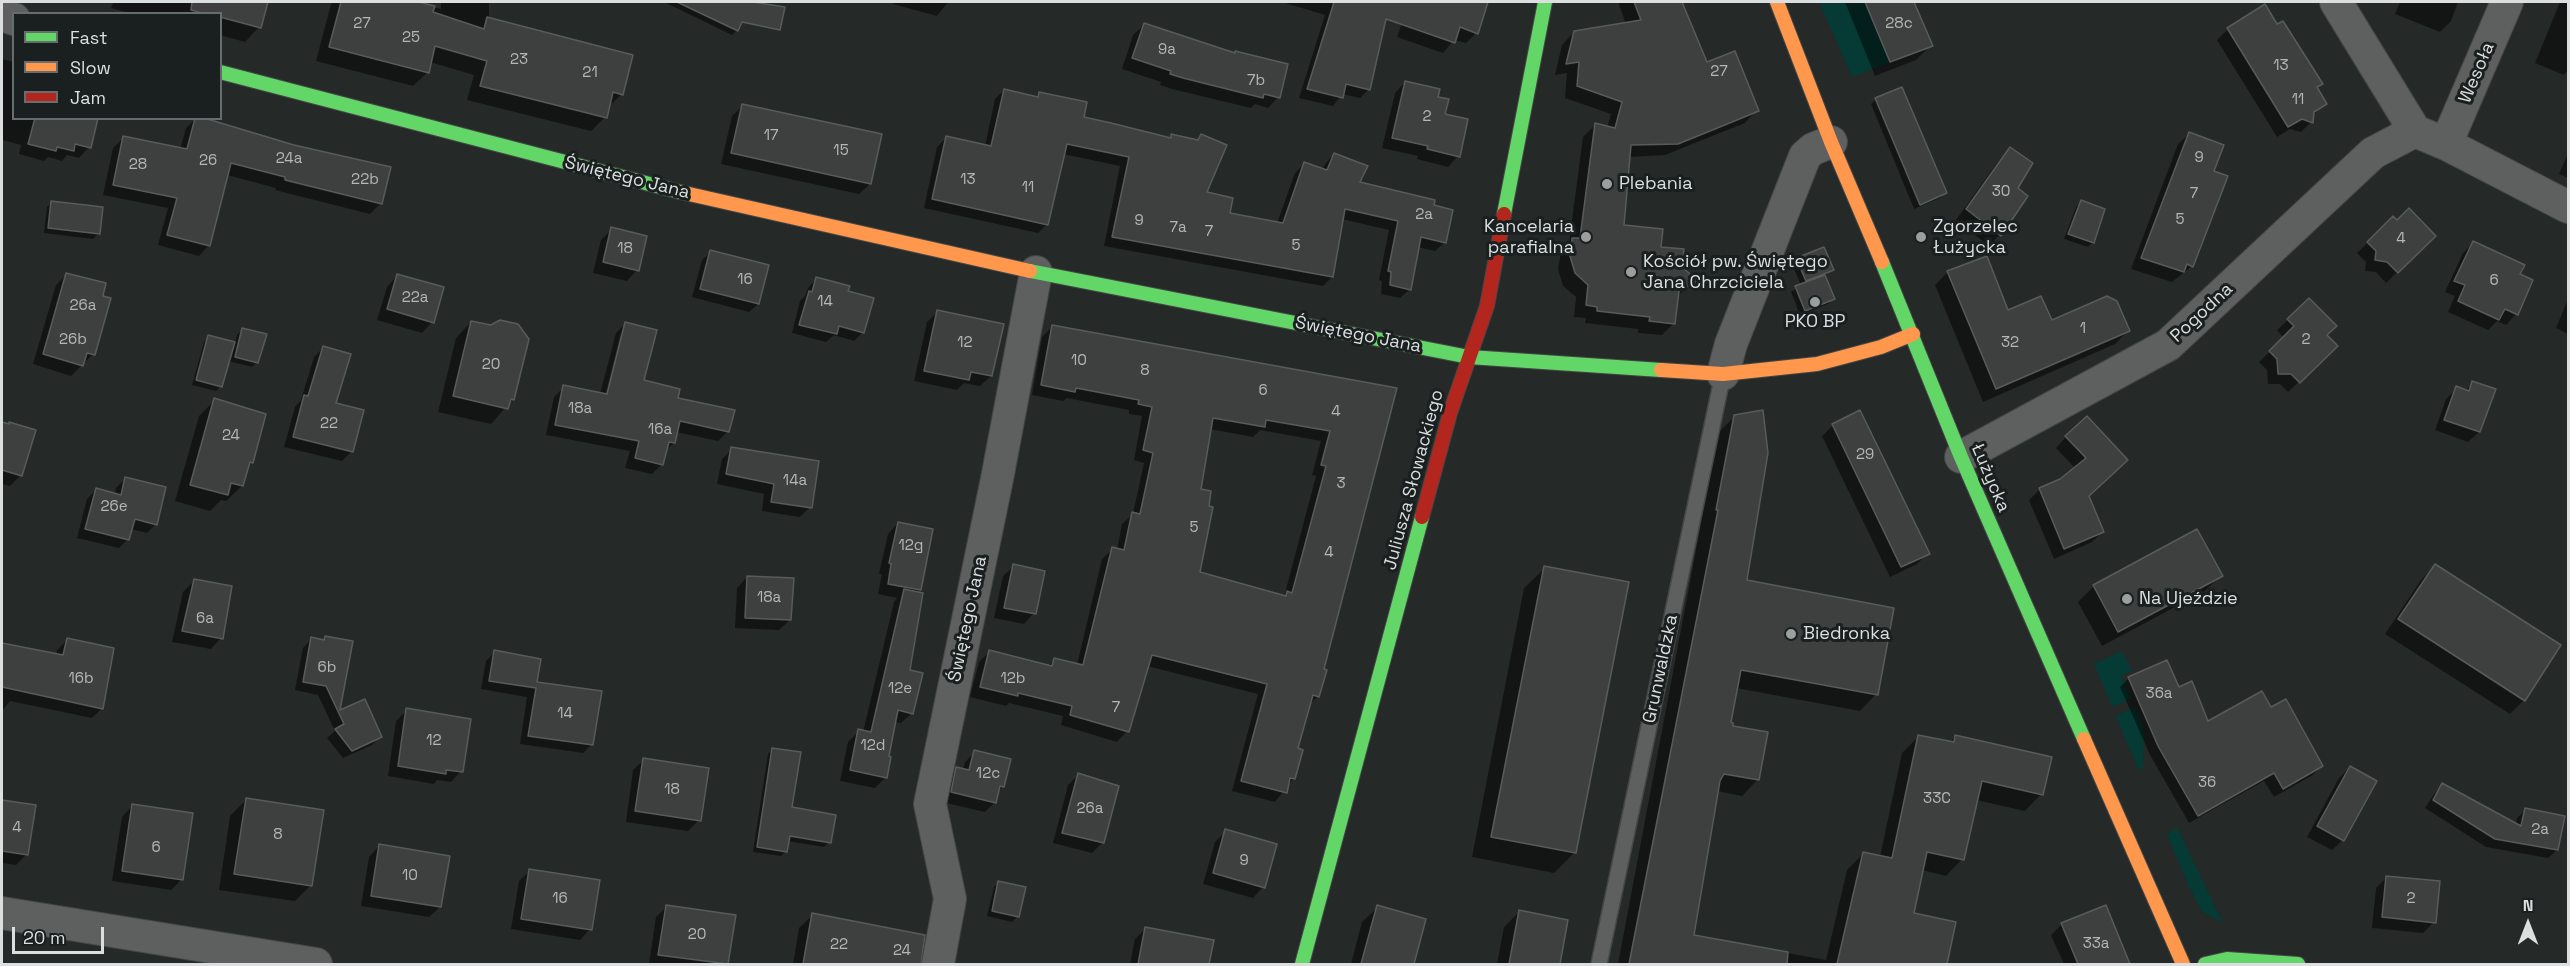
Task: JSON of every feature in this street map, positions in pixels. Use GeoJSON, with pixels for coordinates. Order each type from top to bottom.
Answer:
{"type":"FeatureCollection","features":[{"type":"Feature","properties":{"kind":"street","name":"Juliusza Słowackiego"},"geometry":{"type":"LineString","coordinates":[[1302,964],[1450,413],[1487,306],[1545,2]]}},
{"type":"Feature","properties":{"kind":"street","name":"Łużycka"},"geometry":{"type":"LineString","coordinates":[[1777,2],[1831,142],[1913,334],[1961,457],[2183,964]]}},
{"type":"Feature","properties":{"kind":"street"},"geometry":{"type":"LineString","coordinates":[[2336,2],[2415,132],[2446,144],[2568,207]]}},
{"type":"Feature","properties":{"kind":"street","name":"Wesoła"},"geometry":{"type":"LineString","coordinates":[[2446,144],[2507,2]]}},
{"type":"Feature","properties":{"kind":"street","name":"Świętego Jana"},"geometry":{"type":"LineString","coordinates":[[222,73],[657,186],[1036,272],[1469,357]]}},
{"type":"Feature","properties":{"kind":"street","name":"Pogodna"},"geometry":{"type":"LineString","coordinates":[[1961,457],[2168,345],[2373,153],[2415,132]]}},
{"type":"Feature","properties":{"kind":"street","name":"Grunwaldzka"},"geometry":{"type":"LineString","coordinates":[[1723,374],[1731,344],[1805,156],[1814,149],[1831,142]]}},
{"type":"Feature","properties":{"kind":"street","name":"Świętego Jana"},"geometry":{"type":"LineString","coordinates":[[938,964],[950,899],[930,804],[997,479],[1036,272]]}},
{"type":"Feature","properties":{"kind":"street"},"geometry":{"type":"LineString","coordinates":[[1469,357],[1723,374],[1817,364],[1881,347],[1913,334]]}},
{"type":"Feature","properties":{"kind":"street"},"geometry":{"type":"LineString","coordinates":[[2,913],[316,964]]}},
{"type":"Feature","properties":{"kind":"street"},"geometry":{"type":"LineString","coordinates":[[2205,964],[2227,959],[2298,964]]}},
{"type":"Feature","properties":{"kind":"lane","name":"Grunwaldzka"},"geometry":{"type":"LineString","coordinates":[[1599,964],[1723,374]]}},
{"type":"Feature","properties":{"kind":"shaded area"},"geometry":{"type":"Polygon","coordinates":[[[1819,2],[1865,2],[1890,62],[1852,77],[1819,2]]]}},
{"type":"Feature","properties":{"kind":"shaded area"},"geometry":{"type":"Polygon","coordinates":[[[2122,651],[2132,671],[2121,676],[2131,699],[2112,707],[2094,664],[2122,651]]]}},
{"type":"Feature","properties":{"kind":"shaded area"},"geometry":{"type":"Polygon","coordinates":[[[2135,707],[2144,731],[2143,768],[2139,771],[2116,716],[2135,707]]]}},
{"type":"Feature","properties":{"kind":"shaded area"},"geometry":{"type":"Polygon","coordinates":[[[2177,827],[2223,923],[2202,912],[2189,887],[2167,835],[2177,827]]]}},
{"type":"Feature","properties":{"kind":"building"},"geometry":{"type":"Polygon","coordinates":[[[192,2],[268,2],[261,28],[222,18],[222,12],[191,10],[192,2]]]}},
{"type":"Feature","properties":{"kind":"building"},"geometry":{"type":"Polygon","coordinates":[[[341,2],[418,2],[435,6],[433,12],[484,29],[487,17],[633,55],[623,95],[613,92],[607,118],[480,86],[487,61],[435,46],[429,73],[329,47],[341,2]]]}},
{"type":"Feature","properties":{"kind":"building"},"geometry":{"type":"Polygon","coordinates":[[[677,2],[753,2],[785,7],[780,30],[742,22],[738,31],[677,2]]]}},
{"type":"Feature","properties":{"kind":"building"},"geometry":{"type":"Polygon","coordinates":[[[1334,2],[1488,2],[1478,34],[1460,27],[1455,43],[1386,19],[1370,90],[1346,84],[1343,98],[1307,89],[1334,2]]]}},
{"type":"Feature","properties":{"kind":"building"},"geometry":{"type":"Polygon","coordinates":[[[1634,2],[1682,2],[1707,62],[1735,51],[1759,111],[1678,144],[1631,145],[1624,225],[1663,229],[1661,247],[1684,249],[1682,267],[1698,281],[1679,291],[1675,324],[1649,321],[1650,317],[1597,311],[1597,307],[1586,305],[1588,285],[1575,273],[1570,256],[1572,238],[1580,238],[1595,123],[1615,128],[1622,102],[1577,86],[1579,62],[1566,64],[1574,31],[1641,20],[1634,2]]]}},
{"type":"Feature","properties":{"kind":"building"},"geometry":{"type":"Polygon","coordinates":[[[1865,2],[1914,2],[1933,46],[1890,62],[1865,2]]]}},
{"type":"Feature","properties":{"kind":"building"},"geometry":{"type":"Polygon","coordinates":[[[2265,4],[2277,24],[2283,21],[2323,84],[2317,87],[2327,104],[2314,112],[2313,123],[2302,119],[2288,127],[2227,28],[2265,4]]]}},
{"type":"Feature","properties":{"kind":"building"},"geometry":{"type":"Polygon","coordinates":[[[1144,23],[1235,53],[1235,51],[1288,64],[1280,98],[1264,94],[1263,98],[1183,78],[1170,74],[1171,71],[1132,58],[1144,23]]]}},
{"type":"Feature","properties":{"kind":"building"},"geometry":{"type":"Polygon","coordinates":[[[1405,81],[1440,89],[1438,97],[1449,99],[1445,114],[1468,119],[1460,157],[1427,149],[1428,146],[1392,138],[1405,81]]]}},
{"type":"Feature","properties":{"kind":"building"},"geometry":{"type":"Polygon","coordinates":[[[1902,87],[1947,193],[1920,205],[1875,98],[1902,87]]]}},
{"type":"Feature","properties":{"kind":"building"},"geometry":{"type":"Polygon","coordinates":[[[1004,89],[1038,97],[1039,92],[1087,102],[1084,117],[1171,138],[1171,134],[1198,140],[1201,134],[1227,145],[1207,192],[1233,198],[1230,213],[1283,223],[1304,162],[1327,170],[1334,153],[1368,166],[1360,182],[1435,200],[1434,205],[1453,210],[1446,243],[1421,237],[1411,290],[1390,285],[1391,272],[1388,271],[1398,221],[1345,209],[1333,277],[1112,237],[1129,157],[1067,144],[1048,225],[932,199],[946,136],[991,146],[1004,89]]]}},
{"type":"Feature","properties":{"kind":"building"},"geometry":{"type":"Polygon","coordinates":[[[742,104],[882,134],[871,184],[731,153],[742,104]]]}},
{"type":"Feature","properties":{"kind":"building"},"geometry":{"type":"Polygon","coordinates":[[[34,120],[98,120],[91,148],[75,144],[74,151],[57,147],[56,151],[28,144],[34,120]]]}},
{"type":"Feature","properties":{"kind":"building"},"geometry":{"type":"Polygon","coordinates":[[[194,120],[211,120],[294,145],[391,167],[382,204],[285,180],[285,177],[231,163],[210,246],[167,235],[177,198],[113,185],[123,136],[187,149],[194,120]]]}},
{"type":"Feature","properties":{"kind":"building"},"geometry":{"type":"Polygon","coordinates":[[[2189,132],[2224,145],[2214,171],[2228,176],[2193,267],[2187,264],[2184,272],[2141,258],[2189,132]]]}},
{"type":"Feature","properties":{"kind":"building"},"geometry":{"type":"Polygon","coordinates":[[[2010,147],[2033,163],[2018,188],[2028,196],[2001,236],[1966,209],[2010,147]]]}},
{"type":"Feature","properties":{"kind":"building"},"geometry":{"type":"Polygon","coordinates":[[[2081,200],[2105,209],[2094,243],[2068,234],[2081,200]]]}},
{"type":"Feature","properties":{"kind":"building"},"geometry":{"type":"Polygon","coordinates":[[[51,201],[103,207],[100,234],[48,228],[51,201]]]}},
{"type":"Feature","properties":{"kind":"building"},"geometry":{"type":"Polygon","coordinates":[[[2409,208],[2436,236],[2398,273],[2387,262],[2375,260],[2376,251],[2367,242],[2393,216],[2397,220],[2409,208]]]}},
{"type":"Feature","properties":{"kind":"building"},"geometry":{"type":"Polygon","coordinates":[[[611,227],[647,236],[639,271],[603,262],[611,227]]]}},
{"type":"Feature","properties":{"kind":"building"},"geometry":{"type":"Polygon","coordinates":[[[2473,241],[2525,265],[2520,274],[2533,280],[2518,315],[2505,309],[2499,320],[2458,301],[2465,285],[2454,281],[2473,241]]]}},
{"type":"Feature","properties":{"kind":"building"},"geometry":{"type":"Polygon","coordinates":[[[1824,247],[1834,270],[1806,281],[1796,258],[1824,247]]]}},
{"type":"Feature","properties":{"kind":"building"},"geometry":{"type":"Polygon","coordinates":[[[710,250],[769,265],[759,304],[700,289],[710,250]]]}},
{"type":"Feature","properties":{"kind":"building"},"geometry":{"type":"Polygon","coordinates":[[[1987,256],[2008,310],[2041,296],[2052,320],[2107,296],[2117,301],[2130,331],[1996,389],[1947,271],[1987,256]]]}},
{"type":"Feature","properties":{"kind":"building"},"geometry":{"type":"Polygon","coordinates":[[[66,273],[106,283],[103,296],[111,298],[95,355],[87,353],[83,366],[43,354],[66,273]]]}},
{"type":"Feature","properties":{"kind":"building"},"geometry":{"type":"Polygon","coordinates":[[[397,274],[444,287],[434,323],[387,309],[397,274]]]}},
{"type":"Feature","properties":{"kind":"building"},"geometry":{"type":"Polygon","coordinates":[[[1825,275],[1835,299],[1805,311],[1795,286],[1825,275]]]}},
{"type":"Feature","properties":{"kind":"building"},"geometry":{"type":"Polygon","coordinates":[[[816,277],[850,286],[848,291],[874,298],[864,333],[839,326],[837,334],[799,325],[809,291],[812,292],[816,277]]]}},
{"type":"Feature","properties":{"kind":"building"},"geometry":{"type":"Polygon","coordinates":[[[2309,298],[2337,326],[2327,335],[2338,346],[2300,383],[2291,374],[2278,374],[2277,359],[2269,351],[2294,326],[2287,319],[2309,298]]]}},
{"type":"Feature","properties":{"kind":"building"},"geometry":{"type":"Polygon","coordinates":[[[937,310],[1004,324],[992,376],[971,372],[969,380],[924,371],[937,310]]]}},
{"type":"Feature","properties":{"kind":"building"},"geometry":{"type":"Polygon","coordinates":[[[500,320],[518,324],[529,339],[514,400],[511,399],[508,409],[453,396],[471,321],[491,325],[500,320]]]}},
{"type":"Feature","properties":{"kind":"building"},"geometry":{"type":"Polygon","coordinates":[[[625,322],[657,330],[644,380],[680,389],[678,398],[735,410],[729,432],[680,421],[675,443],[669,442],[663,465],[635,458],[639,441],[555,425],[563,385],[607,394],[625,322]]]}},
{"type":"Feature","properties":{"kind":"building"},"geometry":{"type":"Polygon","coordinates":[[[1052,325],[1397,388],[1324,669],[1327,670],[1319,697],[1313,695],[1298,748],[1303,750],[1295,779],[1290,778],[1287,793],[1241,781],[1267,684],[1152,655],[1129,732],[1070,715],[1072,706],[1018,693],[1018,696],[980,687],[989,650],[1052,666],[1054,658],[1083,665],[1112,547],[1124,550],[1132,512],[1140,514],[1153,453],[1143,450],[1152,407],[1138,404],[1139,400],[1076,388],[1075,392],[1041,385],[1052,325]],[[1213,418],[1201,489],[1211,491],[1209,506],[1213,507],[1200,572],[1286,596],[1287,591],[1292,593],[1326,466],[1321,465],[1330,431],[1266,420],[1265,427],[1213,418]]]}},
{"type":"Feature","properties":{"kind":"building"},"geometry":{"type":"Polygon","coordinates":[[[242,328],[267,334],[258,363],[235,357],[242,328]]]}},
{"type":"Feature","properties":{"kind":"building"},"geometry":{"type":"Polygon","coordinates":[[[208,335],[235,342],[222,387],[196,380],[208,335]]]}},
{"type":"Feature","properties":{"kind":"building"},"geometry":{"type":"Polygon","coordinates":[[[323,346],[351,354],[336,403],[364,410],[353,452],[293,437],[304,395],[308,396],[323,346]]]}},
{"type":"Feature","properties":{"kind":"building"},"geometry":{"type":"Polygon","coordinates":[[[2472,381],[2496,389],[2480,432],[2444,420],[2456,386],[2469,391],[2472,381]]]}},
{"type":"Feature","properties":{"kind":"building"},"geometry":{"type":"Polygon","coordinates":[[[214,398],[266,414],[253,463],[250,462],[243,486],[231,483],[228,495],[190,485],[214,398]]]}},
{"type":"Feature","properties":{"kind":"building"},"geometry":{"type":"Polygon","coordinates":[[[1763,410],[1768,453],[1747,580],[1894,608],[1878,695],[1741,670],[1731,722],[1733,726],[1768,732],[1759,780],[1724,774],[1720,781],[1694,935],[1788,952],[1787,964],[1629,964],[1718,510],[1716,510],[1734,415],[1763,410]]]}},
{"type":"Feature","properties":{"kind":"building"},"geometry":{"type":"Polygon","coordinates":[[[1860,410],[1930,554],[1901,567],[1832,424],[1860,410]]]}},
{"type":"Feature","properties":{"kind":"building"},"geometry":{"type":"Polygon","coordinates":[[[2087,416],[2128,460],[2089,496],[2104,532],[2064,549],[2039,488],[2060,479],[2086,458],[2065,436],[2087,416]]]}},
{"type":"Feature","properties":{"kind":"building"},"geometry":{"type":"Polygon","coordinates":[[[2,422],[36,430],[22,476],[2,470],[2,422]]]}},
{"type":"Feature","properties":{"kind":"building"},"geometry":{"type":"Polygon","coordinates":[[[731,447],[819,461],[812,508],[771,502],[774,484],[726,474],[731,447]]]}},
{"type":"Feature","properties":{"kind":"building"},"geometry":{"type":"Polygon","coordinates":[[[125,477],[166,487],[157,525],[135,519],[129,540],[85,529],[96,488],[121,495],[125,477]]]}},
{"type":"Feature","properties":{"kind":"building"},"geometry":{"type":"Polygon","coordinates":[[[898,522],[933,529],[921,590],[888,584],[891,564],[889,563],[898,522]]]}},
{"type":"Feature","properties":{"kind":"building"},"geometry":{"type":"Polygon","coordinates":[[[2197,529],[2223,576],[2118,632],[2093,585],[2197,529]]]}},
{"type":"Feature","properties":{"kind":"building"},"geometry":{"type":"Polygon","coordinates":[[[1013,564],[1045,571],[1036,614],[1004,608],[1013,564]]]}},
{"type":"Feature","properties":{"kind":"building"},"geometry":{"type":"Polygon","coordinates":[[[2435,564],[2561,645],[2525,701],[2398,619],[2435,564]]]}},
{"type":"Feature","properties":{"kind":"building"},"geometry":{"type":"Polygon","coordinates":[[[1544,566],[1629,582],[1576,853],[1491,837],[1544,566]]]}},
{"type":"Feature","properties":{"kind":"building"},"geometry":{"type":"Polygon","coordinates":[[[747,576],[794,578],[791,620],[745,618],[747,576]]]}},
{"type":"Feature","properties":{"kind":"building"},"geometry":{"type":"Polygon","coordinates":[[[194,579],[232,586],[223,639],[182,631],[194,579]]]}},
{"type":"Feature","properties":{"kind":"building"},"geometry":{"type":"Polygon","coordinates":[[[904,589],[923,593],[910,670],[923,673],[913,714],[898,710],[887,778],[850,770],[858,729],[871,732],[904,589]]]}},
{"type":"Feature","properties":{"kind":"building"},"geometry":{"type":"Polygon","coordinates":[[[325,636],[353,641],[340,710],[365,699],[382,737],[352,751],[335,729],[344,724],[326,686],[303,682],[311,637],[324,640],[325,636]]]}},
{"type":"Feature","properties":{"kind":"building"},"geometry":{"type":"Polygon","coordinates":[[[67,638],[114,648],[103,709],[2,687],[2,643],[63,655],[67,638]]]}},
{"type":"Feature","properties":{"kind":"building"},"geometry":{"type":"Polygon","coordinates":[[[494,650],[541,659],[537,682],[602,691],[593,745],[528,736],[536,688],[489,681],[494,650]]]}},
{"type":"Feature","properties":{"kind":"building"},"geometry":{"type":"Polygon","coordinates":[[[2167,660],[2179,687],[2192,681],[2208,721],[2262,691],[2271,707],[2286,699],[2323,766],[2283,789],[2274,773],[2198,816],[2158,746],[2128,677],[2167,660]]]}},
{"type":"Feature","properties":{"kind":"building"},"geometry":{"type":"Polygon","coordinates":[[[406,708],[471,719],[463,772],[446,770],[446,774],[398,766],[406,708]]]}},
{"type":"Feature","properties":{"kind":"building"},"geometry":{"type":"Polygon","coordinates":[[[1918,735],[1954,742],[1955,735],[2052,757],[2043,795],[1982,781],[1964,860],[1927,852],[1914,913],[1956,922],[1947,964],[1837,964],[1863,852],[1892,858],[1918,735]]]}},
{"type":"Feature","properties":{"kind":"building"},"geometry":{"type":"Polygon","coordinates":[[[772,748],[801,752],[792,807],[836,815],[831,843],[790,836],[787,852],[757,847],[772,748]]]}},
{"type":"Feature","properties":{"kind":"building"},"geometry":{"type":"Polygon","coordinates":[[[974,750],[1011,759],[1004,787],[1000,786],[996,803],[951,792],[956,767],[969,770],[974,750]]]}},
{"type":"Feature","properties":{"kind":"building"},"geometry":{"type":"Polygon","coordinates":[[[643,758],[709,768],[701,821],[635,811],[643,758]]]}},
{"type":"Feature","properties":{"kind":"building"},"geometry":{"type":"Polygon","coordinates":[[[2350,766],[2377,781],[2344,841],[2317,826],[2350,766]]]}},
{"type":"Feature","properties":{"kind":"building"},"geometry":{"type":"Polygon","coordinates":[[[1078,773],[1119,786],[1104,843],[1062,833],[1078,773]]]}},
{"type":"Feature","properties":{"kind":"building"},"geometry":{"type":"Polygon","coordinates":[[[2442,783],[2521,826],[2525,808],[2565,816],[2558,850],[2495,839],[2433,800],[2442,783]]]}},
{"type":"Feature","properties":{"kind":"building"},"geometry":{"type":"Polygon","coordinates":[[[246,798],[324,810],[312,886],[234,874],[246,798]]]}},
{"type":"Feature","properties":{"kind":"building"},"geometry":{"type":"Polygon","coordinates":[[[2,800],[36,805],[28,855],[2,851],[2,800]]]}},
{"type":"Feature","properties":{"kind":"building"},"geometry":{"type":"Polygon","coordinates":[[[132,804],[193,813],[183,880],[122,871],[132,804]]]}},
{"type":"Feature","properties":{"kind":"building"},"geometry":{"type":"Polygon","coordinates":[[[1225,829],[1277,844],[1265,888],[1213,873],[1225,829]]]}},
{"type":"Feature","properties":{"kind":"building"},"geometry":{"type":"Polygon","coordinates":[[[379,844],[450,856],[441,907],[371,896],[379,844]]]}},
{"type":"Feature","properties":{"kind":"building"},"geometry":{"type":"Polygon","coordinates":[[[529,869],[600,880],[592,930],[521,919],[529,869]]]}},
{"type":"Feature","properties":{"kind":"building"},"geometry":{"type":"Polygon","coordinates":[[[2386,876],[2440,881],[2436,923],[2382,917],[2386,876]]]}},
{"type":"Feature","properties":{"kind":"building"},"geometry":{"type":"Polygon","coordinates":[[[998,881],[1026,887],[1019,917],[992,911],[998,881]]]}},
{"type":"Feature","properties":{"kind":"building"},"geometry":{"type":"Polygon","coordinates":[[[666,905],[736,915],[728,964],[658,955],[666,905]]]}},
{"type":"Feature","properties":{"kind":"building"},"geometry":{"type":"Polygon","coordinates":[[[1377,905],[1426,919],[1414,964],[1361,964],[1377,905]]]}},
{"type":"Feature","properties":{"kind":"building"},"geometry":{"type":"Polygon","coordinates":[[[2106,905],[2130,964],[2078,964],[2061,923],[2106,905]]]}},
{"type":"Feature","properties":{"kind":"building"},"geometry":{"type":"Polygon","coordinates":[[[1519,910],[1568,920],[1560,964],[1509,964],[1519,910]]]}},
{"type":"Feature","properties":{"kind":"building"},"geometry":{"type":"Polygon","coordinates":[[[812,913],[925,935],[921,964],[803,964],[812,913]]]}},
{"type":"Feature","properties":{"kind":"building"},"geometry":{"type":"Polygon","coordinates":[[[1145,927],[1214,940],[1209,964],[1138,964],[1145,927]]]}},
{"type":"Feature","properties":{"kind":"traffic: fast"},"geometry":{"type":"LineString","coordinates":[[1504,214],[1545,2]]}},
{"type":"Feature","properties":{"kind":"traffic: fast"},"geometry":{"type":"LineString","coordinates":[[222,73],[680,192]]}},
{"type":"Feature","properties":{"kind":"traffic: fast"},"geometry":{"type":"LineString","coordinates":[[1882,262],[1961,457],[2084,739]]}},
{"type":"Feature","properties":{"kind":"traffic: fast"},"geometry":{"type":"LineString","coordinates":[[1030,271],[1469,357],[1661,370]]}},
{"type":"Feature","properties":{"kind":"traffic: fast"},"geometry":{"type":"LineString","coordinates":[[1302,964],[1422,517]]}},
{"type":"Feature","properties":{"kind":"traffic: fast"},"geometry":{"type":"LineString","coordinates":[[2205,964],[2227,959],[2298,964]]}},
{"type":"Feature","properties":{"kind":"traffic: slow"},"geometry":{"type":"LineString","coordinates":[[1777,2],[1831,142],[1882,262]]}},
{"type":"Feature","properties":{"kind":"traffic: slow"},"geometry":{"type":"LineString","coordinates":[[680,192],[1030,271]]}},
{"type":"Feature","properties":{"kind":"traffic: slow"},"geometry":{"type":"LineString","coordinates":[[1661,370],[1723,374],[1817,364],[1881,347],[1913,334]]}},
{"type":"Feature","properties":{"kind":"traffic: slow"},"geometry":{"type":"LineString","coordinates":[[2084,739],[2183,964]]}},
{"type":"Feature","properties":{"kind":"traffic: jam"},"geometry":{"type":"LineString","coordinates":[[1422,517],[1450,413],[1487,306],[1504,214]]}},
{"type":"Feature","properties":{"kind":"place","name":"Plebania"},"geometry":{"type":"Point","coordinates":[1607,184]}},
{"type":"Feature","properties":{"kind":"place","name":"Kancelaria parafialna"},"geometry":{"type":"Point","coordinates":[1586,237]}},
{"type":"Feature","properties":{"kind":"place","name":"Zgorzelec Łużycka"},"geometry":{"type":"Point","coordinates":[1921,237]}},
{"type":"Feature","properties":{"kind":"place","name":"Kościół pw. Świętego Jana Chrzciciela"},"geometry":{"type":"Point","coordinates":[1631,272]}},
{"type":"Feature","properties":{"kind":"place","name":"PKO BP"},"geometry":{"type":"Point","coordinates":[1815,302]}},
{"type":"Feature","properties":{"kind":"place","name":"Na Ujeździe"},"geometry":{"type":"Point","coordinates":[2127,599]}},
{"type":"Feature","properties":{"kind":"place","name":"Biedronka"},"geometry":{"type":"Point","coordinates":[1791,634]}}]}
